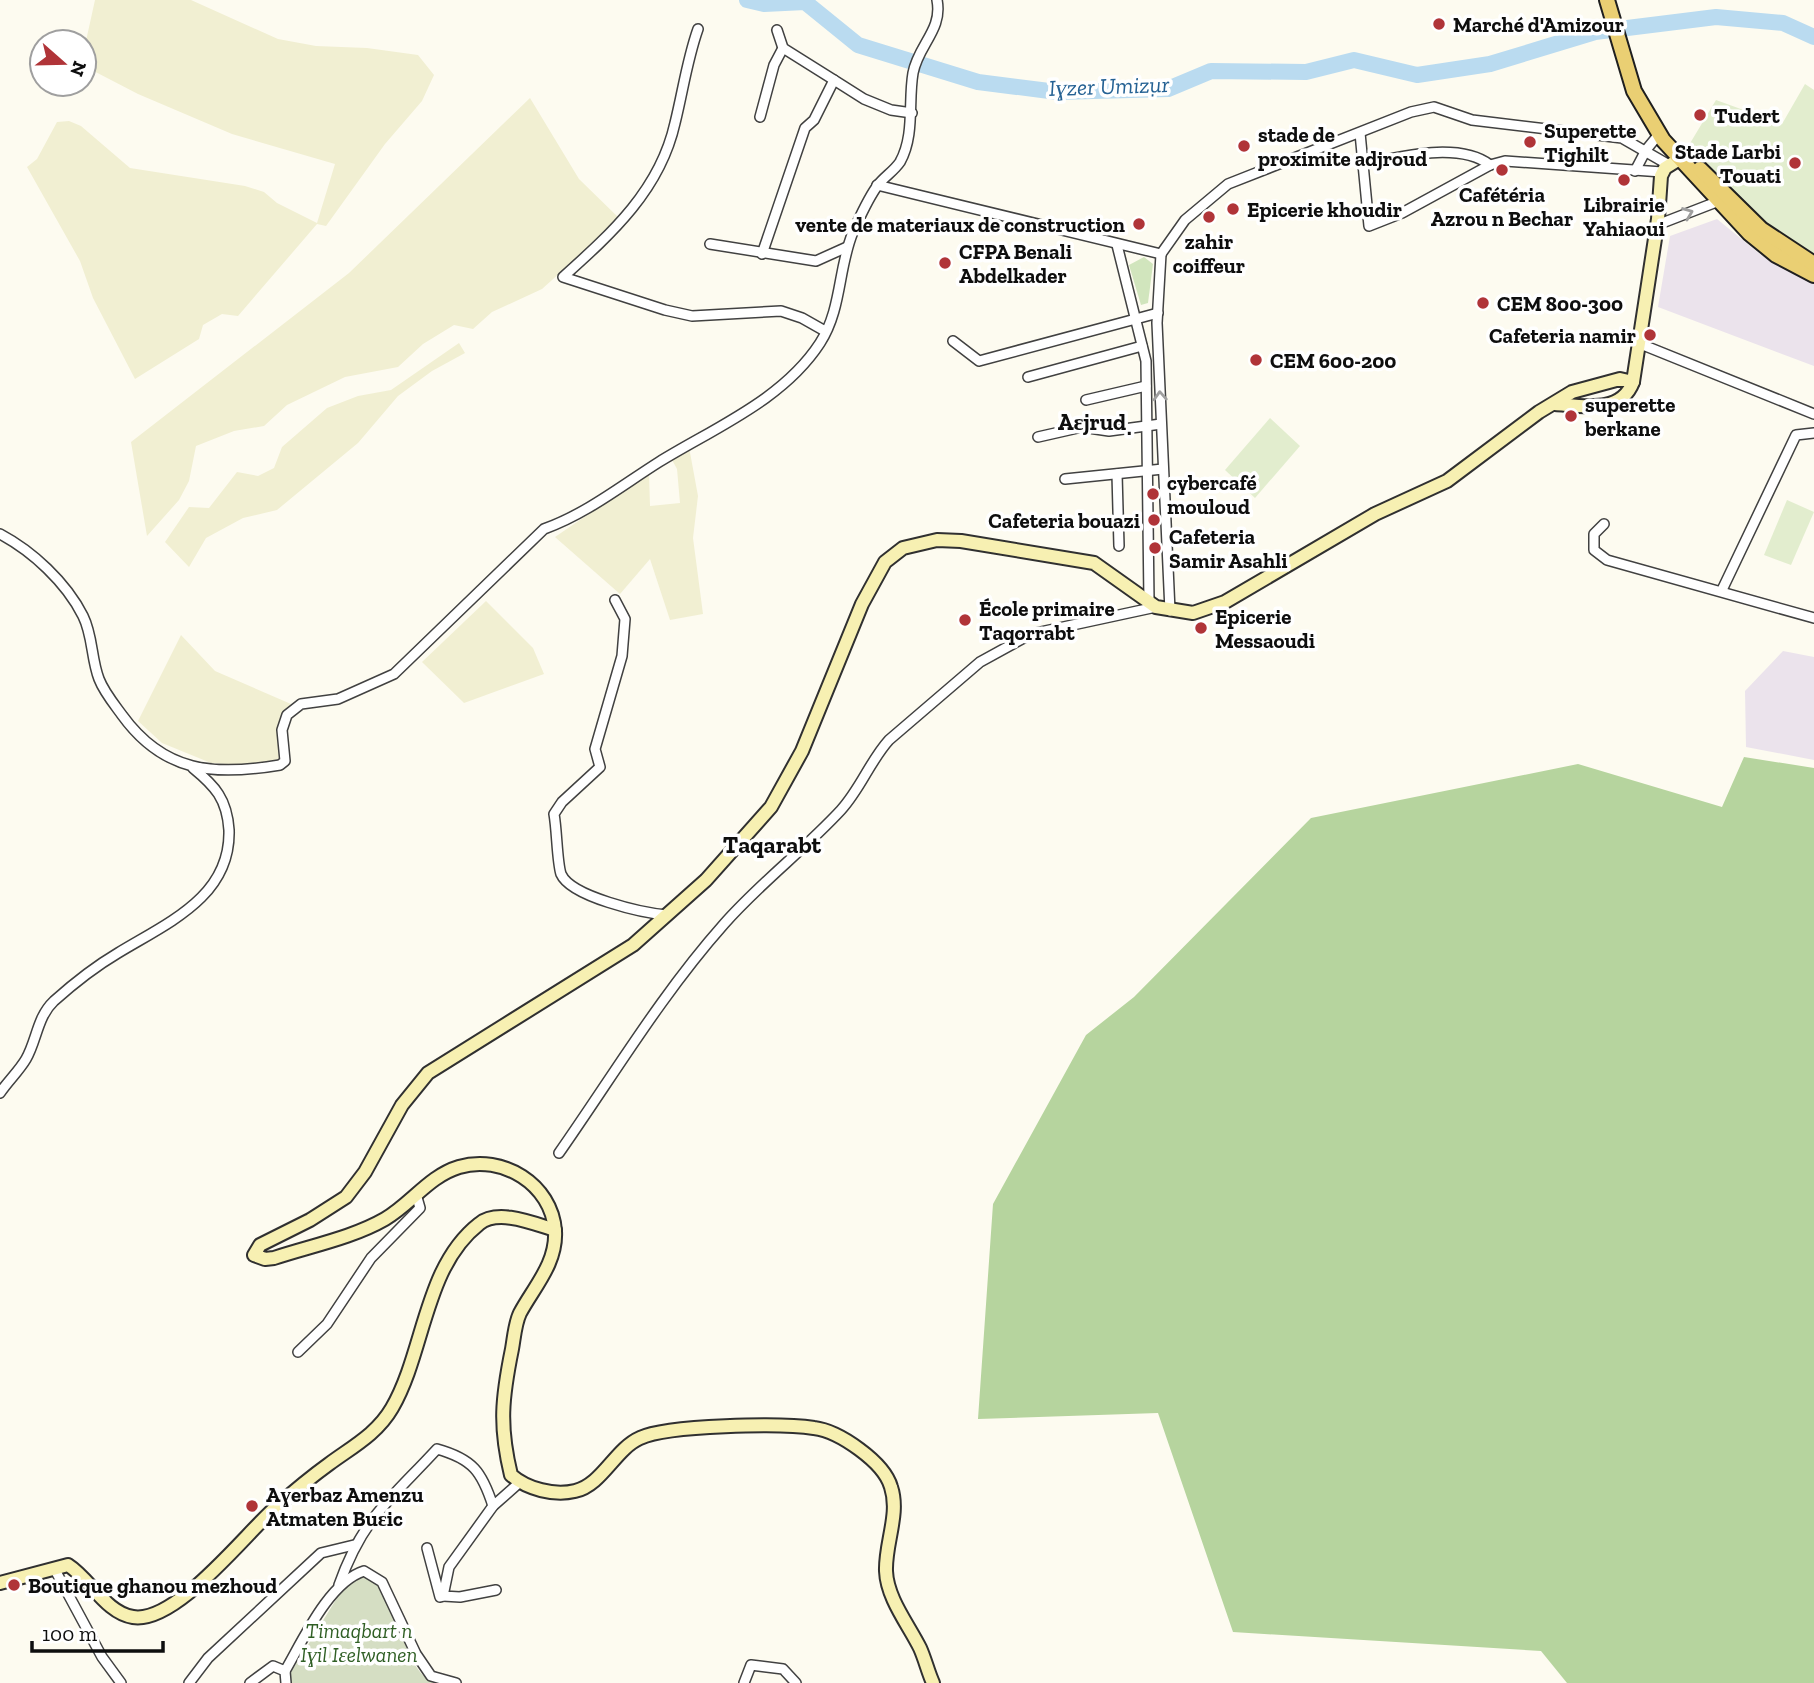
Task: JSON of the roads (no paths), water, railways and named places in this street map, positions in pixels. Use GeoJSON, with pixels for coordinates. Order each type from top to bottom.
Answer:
{"type":"FeatureCollection","features":[{"type":"Feature","properties":{"kind":"main road"},"geometry":{"type":"LineString","coordinates":[[1608,3],[1629,66],[1634,91],[1674,163],[1719,201],[1763,246],[1814,275]]}},
{"type":"Feature","properties":{"kind":"main road"},"geometry":{"type":"LineString","coordinates":[[1629,66],[1652,109],[1674,163],[1761,229],[1814,264]]}},
{"type":"Feature","properties":{"kind":"main road"},"geometry":{"type":"LineString","coordinates":[[1555,404],[1591,406],[1619,402],[1629,394],[1657,226],[1674,163]]}},
{"type":"Feature","properties":{"kind":"main road"},"geometry":{"type":"LineString","coordinates":[[933,1683],[920,1650],[892,1596],[886,1572],[893,1523],[891,1486],[873,1459],[841,1439],[815,1428],[669,1430],[639,1438],[594,1480],[577,1491],[558,1492],[519,1483],[511,1475],[501,1436],[503,1392],[519,1315],[551,1259],[555,1230],[544,1197],[517,1170],[490,1163],[458,1167],[416,1194],[386,1219],[358,1231],[274,1258],[265,1259],[254,1255],[260,1245],[310,1220],[346,1197],[365,1172],[402,1105],[428,1073],[633,945],[706,880],[771,807],[803,751],[862,604],[884,562],[903,548],[937,540],[961,541],[1094,563],[1152,604],[1170,611],[1193,613],[1225,602],[1376,514],[1447,481],[1539,412],[1579,388],[1620,379],[1633,382]]}},
{"type":"Feature","properties":{"kind":"main road"},"geometry":{"type":"LineString","coordinates":[[0,1583],[68,1565],[77,1570],[115,1609],[129,1617],[146,1619],[178,1599],[212,1573],[274,1509],[330,1464],[362,1443],[390,1411],[402,1389],[444,1270],[464,1239],[481,1221],[498,1217],[555,1230]]}},
{"type":"Feature","properties":{"kind":"street"},"geometry":{"type":"LineString","coordinates":[[191,767],[238,772],[280,765],[285,761],[282,730],[287,715],[302,704],[338,699],[394,674],[544,529],[567,521],[736,417],[798,368],[821,341],[842,285],[843,255],[877,185],[900,162],[912,114],[915,65],[935,31],[939,11],[937,0]]}},
{"type":"Feature","properties":{"kind":"street"},"geometry":{"type":"LineString","coordinates":[[698,29],[689,55],[675,126],[660,165],[639,202],[623,222],[563,276],[665,310],[692,316],[781,312],[802,318],[825,331]]}},
{"type":"Feature","properties":{"kind":"street"},"geometry":{"type":"LineString","coordinates":[[777,30],[783,48],[864,99],[891,110],[912,114]]}},
{"type":"Feature","properties":{"kind":"street"},"geometry":{"type":"LineString","coordinates":[[760,117],[774,65],[783,48]]}},
{"type":"Feature","properties":{"kind":"street"},"geometry":{"type":"LineString","coordinates":[[762,254],[804,128],[814,120],[834,80]]}},
{"type":"Feature","properties":{"kind":"street"},"geometry":{"type":"LineString","coordinates":[[1170,611],[1158,313],[1161,254],[1185,220],[1228,184],[1411,112],[1434,107],[1472,120],[1622,138],[1674,163]]}},
{"type":"Feature","properties":{"kind":"street"},"geometry":{"type":"LineString","coordinates":[[1360,133],[1369,226],[1402,213],[1490,165],[1505,161],[1635,171],[1674,163]]}},
{"type":"Feature","properties":{"kind":"street"},"geometry":{"type":"LineString","coordinates":[[1635,171],[1646,150],[1659,134]]}},
{"type":"Feature","properties":{"kind":"street"},"geometry":{"type":"LineString","coordinates":[[1361,165],[1415,152],[1479,156],[1490,165]]}},
{"type":"Feature","properties":{"kind":"street"},"geometry":{"type":"LineString","coordinates":[[877,185],[1161,254]]}},
{"type":"Feature","properties":{"kind":"street"},"geometry":{"type":"LineString","coordinates":[[1657,226],[1719,201]]}},
{"type":"Feature","properties":{"kind":"street"},"geometry":{"type":"LineString","coordinates":[[710,244],[816,261],[847,247]]}},
{"type":"Feature","properties":{"kind":"street"},"geometry":{"type":"LineString","coordinates":[[559,1153],[642,1029],[700,953],[763,883],[841,810],[863,783],[876,755],[889,740],[980,662],[1031,634],[1152,604],[1146,386],[1142,346],[1117,245]]}},
{"type":"Feature","properties":{"kind":"street"},"geometry":{"type":"LineString","coordinates":[[953,341],[979,361],[1134,317],[1158,313]]}},
{"type":"Feature","properties":{"kind":"street"},"geometry":{"type":"LineString","coordinates":[[1638,343],[1814,414]]}},
{"type":"Feature","properties":{"kind":"street"},"geometry":{"type":"LineString","coordinates":[[1028,377],[1142,346]]}},
{"type":"Feature","properties":{"kind":"street"},"geometry":{"type":"LineString","coordinates":[[1086,400],[1146,386]]}},
{"type":"Feature","properties":{"kind":"street"},"geometry":{"type":"LineString","coordinates":[[1038,437],[1082,427],[1109,431],[1161,424]]}},
{"type":"Feature","properties":{"kind":"street"},"geometry":{"type":"LineString","coordinates":[[1722,590],[1796,435],[1813,429]]}},
{"type":"Feature","properties":{"kind":"street"},"geometry":{"type":"LineString","coordinates":[[1065,480],[1163,469]]}},
{"type":"Feature","properties":{"kind":"street"},"geometry":{"type":"LineString","coordinates":[[1117,474],[1118,547]]}},
{"type":"Feature","properties":{"kind":"street"},"geometry":{"type":"LineString","coordinates":[[1604,524],[1594,534],[1594,550],[1607,560],[1722,590],[1814,618]]}},
{"type":"Feature","properties":{"kind":"street"},"geometry":{"type":"LineString","coordinates":[[0,534],[30,552],[75,603],[90,637],[99,680],[125,719],[156,748],[191,767],[216,787],[226,806],[229,846],[223,868],[202,900],[145,940],[101,964],[53,1002],[45,1011],[25,1059],[0,1093]]}},
{"type":"Feature","properties":{"kind":"street"},"geometry":{"type":"LineString","coordinates":[[615,600],[625,619],[624,632],[621,656],[595,749],[600,767],[562,802],[554,814],[560,872],[567,884],[611,904],[643,913],[667,915]]}},
{"type":"Feature","properties":{"kind":"street"},"geometry":{"type":"LineString","coordinates":[[298,1352],[327,1324],[371,1258],[420,1208],[416,1194]]}},
{"type":"Feature","properties":{"kind":"street"},"geometry":{"type":"LineString","coordinates":[[286,1683],[285,1671],[338,1587],[354,1545],[370,1518],[437,1449],[461,1455],[484,1478],[493,1506]]}},
{"type":"Feature","properties":{"kind":"street"},"geometry":{"type":"LineString","coordinates":[[443,1596],[449,1567],[493,1506],[519,1483]]}},
{"type":"Feature","properties":{"kind":"street"},"geometry":{"type":"LineString","coordinates":[[189,1683],[208,1658],[321,1553],[354,1545]]}},
{"type":"Feature","properties":{"kind":"street"},"geometry":{"type":"LineString","coordinates":[[427,1548],[440,1597],[460,1597],[496,1590]]}},
{"type":"Feature","properties":{"kind":"street"},"geometry":{"type":"LineString","coordinates":[[54,1567],[103,1657],[121,1683]]}},
{"type":"Feature","properties":{"kind":"street"},"geometry":{"type":"LineString","coordinates":[[338,1587],[352,1574],[364,1571],[382,1582],[416,1654],[431,1676],[456,1683]]}},
{"type":"Feature","properties":{"kind":"street"},"geometry":{"type":"LineString","coordinates":[[744,1683],[751,1665],[783,1669],[796,1683]]}},
{"type":"Feature","properties":{"kind":"street"},"geometry":{"type":"LineString","coordinates":[[250,1683],[274,1666],[285,1671]]}},
{"type":"Feature","properties":{"kind":"waterway","name":"Iɣzer Umiẓur"},"geometry":{"type":"LineString","coordinates":[[747,0],[764,4],[805,2],[858,45],[978,82],[1057,92],[1168,89],[1211,71],[1306,72],[1354,60],[1417,75],[1490,64],[1595,32],[1716,17],[1783,23],[1814,37]]}},
{"type":"Feature","properties":{"kind":"place","name":"Marché d'Amizour"},"geometry":{"type":"Point","coordinates":[1439,24]}},
{"type":"Feature","properties":{"kind":"place","name":"Tudert"},"geometry":{"type":"Point","coordinates":[1700,115]}},
{"type":"Feature","properties":{"kind":"place","name":"Superette Tighilt"},"geometry":{"type":"Point","coordinates":[1530,142]}},
{"type":"Feature","properties":{"kind":"place","name":"stade de proximite adjroud"},"geometry":{"type":"Point","coordinates":[1244,146]}},
{"type":"Feature","properties":{"kind":"place","name":"Stade Larbi Touati"},"geometry":{"type":"Point","coordinates":[1795,163]}},
{"type":"Feature","properties":{"kind":"place","name":"Cafétéria Azrou n Bechar"},"geometry":{"type":"Point","coordinates":[1502,170]}},
{"type":"Feature","properties":{"kind":"place","name":"Librairie Yahiaoui"},"geometry":{"type":"Point","coordinates":[1624,180]}},
{"type":"Feature","properties":{"kind":"place","name":"Epicerie khoudir"},"geometry":{"type":"Point","coordinates":[1233,209]}},
{"type":"Feature","properties":{"kind":"place","name":"zahir coiffeur"},"geometry":{"type":"Point","coordinates":[1209,217]}},
{"type":"Feature","properties":{"kind":"place","name":"vente de materiaux de construction"},"geometry":{"type":"Point","coordinates":[1139,224]}},
{"type":"Feature","properties":{"kind":"place","name":"CFPA Benali Abdelkader"},"geometry":{"type":"Point","coordinates":[945,263]}},
{"type":"Feature","properties":{"kind":"place","name":"CEM 800-300"},"geometry":{"type":"Point","coordinates":[1483,303]}},
{"type":"Feature","properties":{"kind":"place","name":"Cafeteria namir"},"geometry":{"type":"Point","coordinates":[1650,335]}},
{"type":"Feature","properties":{"kind":"place","name":"CEM 600-200"},"geometry":{"type":"Point","coordinates":[1256,360]}},
{"type":"Feature","properties":{"kind":"place","name":"superette berkane"},"geometry":{"type":"Point","coordinates":[1571,416]}},
{"type":"Feature","properties":{"kind":"place","name":"cybercafé mouloud"},"geometry":{"type":"Point","coordinates":[1153,494]}},
{"type":"Feature","properties":{"kind":"place","name":"Cafeteria bouazi"},"geometry":{"type":"Point","coordinates":[1154,520]}},
{"type":"Feature","properties":{"kind":"place","name":"Cafeteria Samir Asahli"},"geometry":{"type":"Point","coordinates":[1155,548]}},
{"type":"Feature","properties":{"kind":"place","name":"École primaire Taqorrabt"},"geometry":{"type":"Point","coordinates":[965,620]}},
{"type":"Feature","properties":{"kind":"place","name":"Epicerie Messaoudi"},"geometry":{"type":"Point","coordinates":[1201,628]}},
{"type":"Feature","properties":{"kind":"place","name":"Aɣerbaz Amenzu Atmaten Buɛic"},"geometry":{"type":"Point","coordinates":[252,1506]}},
{"type":"Feature","properties":{"kind":"place","name":"Boutique ghanou mezhoud"},"geometry":{"type":"Point","coordinates":[14,1585]}},
{"type":"Feature","properties":{"kind":"district","name":"Aɛjruḍ"},"geometry":{"type":"Point","coordinates":[1092,422]}},
{"type":"Feature","properties":{"kind":"district","name":"Taqarabt"},"geometry":{"type":"Point","coordinates":[772,844]}},
{"type":"Feature","properties":{"kind":"park label","name":"Timaqbart n Iɣil Iɛelwanen"},"geometry":{"type":"Point","coordinates":[359,1642]}}]}
